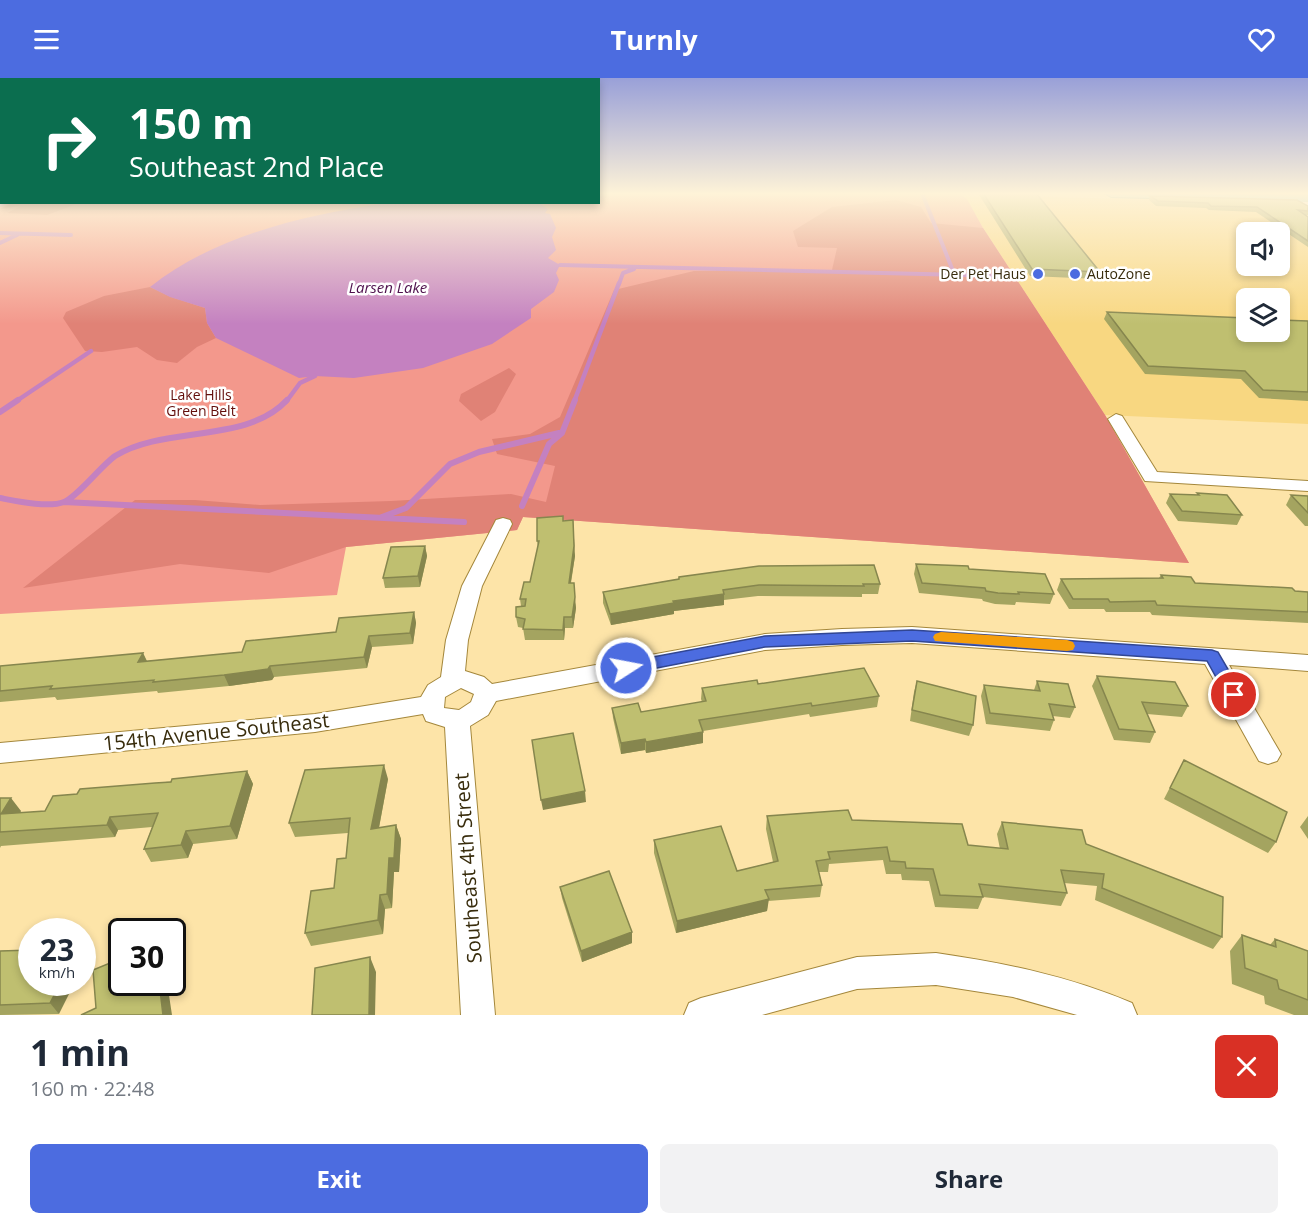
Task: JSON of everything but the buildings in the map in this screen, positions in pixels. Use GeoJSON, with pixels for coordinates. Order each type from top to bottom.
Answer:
{"type":"FeatureCollection","features":[{"type":"Feature","properties":{"kind":"street"},"geometry":{"type":"LineString","coordinates":[[1116,419],[1151,477],[1308,486]]}},
{"type":"Feature","properties":{"kind":"street"},"geometry":{"type":"LineString","coordinates":[[452,681],[457,640],[472,586],[503,524]]}},
{"type":"Feature","properties":{"kind":"street"},"geometry":{"type":"LineString","coordinates":[[486,694],[765,642],[842,637],[912,635],[1308,663]]}},
{"type":"Feature","properties":{"kind":"street"},"geometry":{"type":"LineString","coordinates":[[1212,656],[1268,754]]}},
{"type":"Feature","properties":{"kind":"street"},"geometry":{"type":"LineString","coordinates":[[452,681],[478,683],[486,694],[482,708],[457,720],[449,720],[435,714],[431,704],[436,690],[452,681]]}},
{"type":"Feature","properties":{"kind":"street","name":"154th Avenue Southeast"},"geometry":{"type":"LineString","coordinates":[[0,753],[315,723],[431,704]]}},
{"type":"Feature","properties":{"kind":"street","name":"Southeast 4th Street"},"geometry":{"type":"LineString","coordinates":[[457,720],[478,1015]]}},
{"type":"Feature","properties":{"kind":"street"},"geometry":{"type":"LineString","coordinates":[[701,1015],[857,973],[936,969],[1013,981],[1092,1003],[1120,1015]]}},
{"type":"Feature","properties":{"kind":"shaded area"},"geometry":{"type":"Polygon","coordinates":[[[795,237],[989,237],[1105,415],[1189,563],[523,517],[517,530],[346,547],[269,573],[180,564],[23,588],[135,500],[195,500],[260,505],[511,494],[546,502],[555,466],[497,454],[492,439],[530,434],[560,417],[614,290],[694,271],[832,270],[837,248],[798,247],[795,237]]]}},
{"type":"Feature","properties":{"kind":"shaded area"},"geometry":{"type":"Polygon","coordinates":[[[989,237],[1236,237],[1236,276],[1290,276],[1290,237],[1308,237],[1308,424],[1105,415],[989,237]]]}},
{"type":"Feature","properties":{"kind":"shaded area"},"geometry":{"type":"Polygon","coordinates":[[[150,287],[171,297],[205,308],[207,323],[216,338],[197,347],[177,363],[157,360],[137,347],[102,352],[85,351],[63,318],[66,312],[104,296],[150,287]]]}},
{"type":"Feature","properties":{"kind":"shaded area"},"geometry":{"type":"Polygon","coordinates":[[[509,368],[516,374],[495,412],[481,421],[459,401],[461,394],[509,368]]]}},
{"type":"Feature","properties":{"kind":"green space","name":"Lake Hills Green Belt"},"geometry":{"type":"Polygon","coordinates":[[[0,237],[989,237],[1105,415],[1189,563],[523,517],[517,530],[346,547],[337,595],[0,614],[0,237]]]}},
{"type":"Feature","properties":{"kind":"water","name":"Larsen Lake"},"geometry":{"type":"Polygon","coordinates":[[[243,237],[552,237],[556,250],[548,258],[560,265],[556,273],[559,280],[554,292],[531,309],[531,318],[492,344],[423,368],[354,378],[315,376],[299,378],[216,338],[207,323],[205,308],[170,297],[150,287],[203,253],[243,237]]]}},
{"type":"Feature","properties":{"kind":"waterway"},"geometry":{"type":"LineString","coordinates":[[0,243],[13,237]]}},
{"type":"Feature","properties":{"kind":"waterway"},"geometry":{"type":"LineString","coordinates":[[939,237],[955,275]]}},
{"type":"Feature","properties":{"kind":"waterway"},"geometry":{"type":"LineString","coordinates":[[560,265],[955,275]]}},
{"type":"Feature","properties":{"kind":"waterway"},"geometry":{"type":"LineString","coordinates":[[619,284],[623,273],[634,269]]}},
{"type":"Feature","properties":{"kind":"waterway"},"geometry":{"type":"LineString","coordinates":[[955,275],[1003,276]]}},
{"type":"Feature","properties":{"kind":"waterway"},"geometry":{"type":"LineString","coordinates":[[574,402],[619,283]]}},
{"type":"Feature","properties":{"kind":"waterway"},"geometry":{"type":"LineString","coordinates":[[15,402],[91,351]]}},
{"type":"Feature","properties":{"kind":"waterway"},"geometry":{"type":"LineString","coordinates":[[286,402],[300,383],[315,376]]}},
{"type":"Feature","properties":{"kind":"waterway"},"geometry":{"type":"LineString","coordinates":[[64,502],[115,456],[135,446],[250,423],[270,414],[287,400]]}},
{"type":"Feature","properties":{"kind":"waterway"},"geometry":{"type":"LineString","coordinates":[[522,506],[549,444],[562,433],[575,400]]}},
{"type":"Feature","properties":{"kind":"waterway"},"geometry":{"type":"LineString","coordinates":[[0,412],[15,402]]}},
{"type":"Feature","properties":{"kind":"waterway"},"geometry":{"type":"LineString","coordinates":[[382,517],[406,508],[450,464],[479,452],[559,433]]}},
{"type":"Feature","properties":{"kind":"waterway"},"geometry":{"type":"LineString","coordinates":[[0,498],[41,504],[64,502]]}},
{"type":"Feature","properties":{"kind":"waterway"},"geometry":{"type":"LineString","coordinates":[[64,502],[464,522]]}},
{"type":"Feature","properties":{"kind":"slow traffic"},"geometry":{"type":"LineString","coordinates":[[941,637],[1067,646]]}},
{"type":"Feature","properties":{"kind":"place","name":"Der Pet Haus"},"geometry":{"type":"Point","coordinates":[1038,274]}},
{"type":"Feature","properties":{"kind":"place","name":"AutoZone"},"geometry":{"type":"Point","coordinates":[1075,274]}},
{"type":"Feature","properties":{"kind":"route"},"geometry":{"type":"LineString","coordinates":[[626,668],[765,642],[912,635],[1212,656],[1234,695]]}}]}
